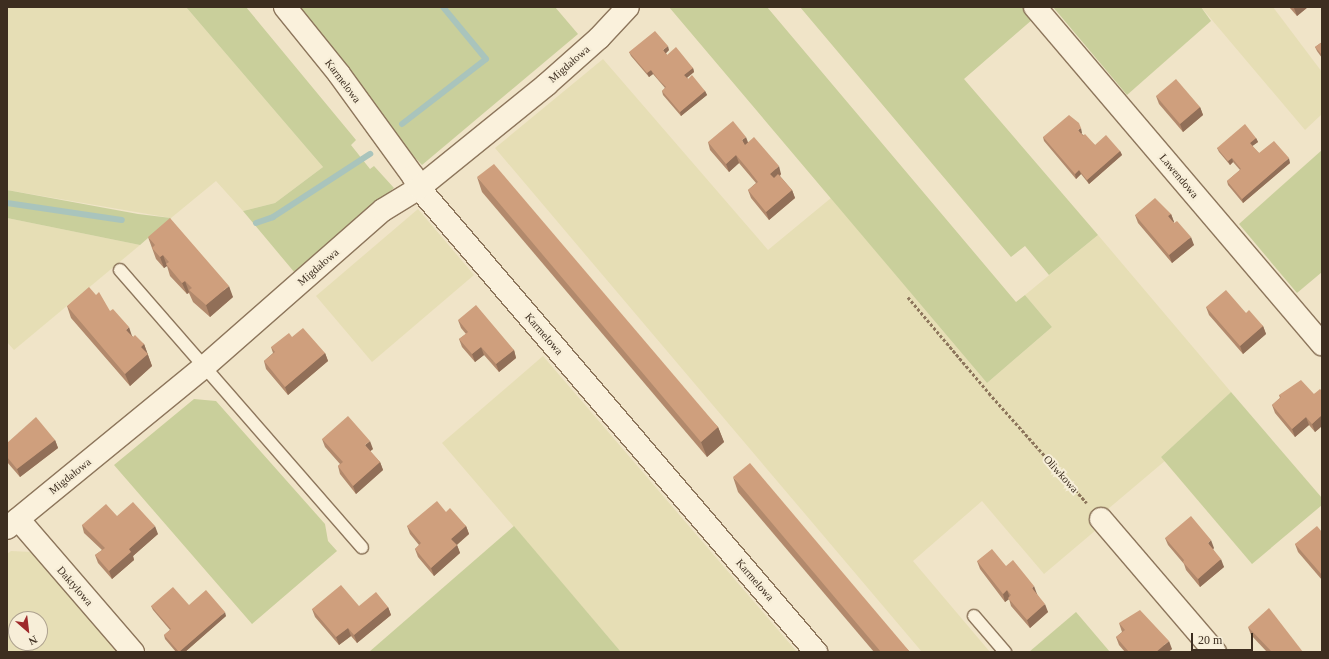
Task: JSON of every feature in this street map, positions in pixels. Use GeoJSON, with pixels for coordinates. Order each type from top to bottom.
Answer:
{"type":"FeatureCollection","features":[{"type":"Feature","properties":{"kind":"street","name":"Karmelowa"},"geometry":{"type":"LineString","coordinates":[[285,7],[339,74],[414,176],[419,188],[816,652]]}},
{"type":"Feature","properties":{"kind":"street","name":"Migdałowa"},"geometry":{"type":"LineString","coordinates":[[12,524],[204,367],[383,210],[419,188],[552,80],[599,38],[628,7]]}},
{"type":"Feature","properties":{"kind":"street","name":"Lawendowa"},"geometry":{"type":"LineString","coordinates":[[1035,7],[1322,344]]}},
{"type":"Feature","properties":{"kind":"street"},"geometry":{"type":"LineString","coordinates":[[1101,519],[1215,652]]}},
{"type":"Feature","properties":{"kind":"street","name":"Daktylowa"},"geometry":{"type":"LineString","coordinates":[[12,524],[133,652]]}},
{"type":"Feature","properties":{"kind":"lane"},"geometry":{"type":"LineString","coordinates":[[120,270],[362,547]]}},
{"type":"Feature","properties":{"kind":"lane"},"geometry":{"type":"LineString","coordinates":[[974,616],[1005,652]]}},
{"type":"Feature","properties":{"kind":"path","name":"Oliwkowa"},"geometry":{"type":"LineString","coordinates":[[908,297],[989,393],[1101,519]]}},
{"type":"Feature","properties":{"kind":"shaded area"},"geometry":{"type":"Polygon","coordinates":[[[7,7],[186,7],[323,167],[275,203],[243,211],[216,181],[171,218],[7,190],[7,7]]]}},
{"type":"Feature","properties":{"kind":"shaded area"},"geometry":{"type":"Polygon","coordinates":[[[1201,7],[1273,7],[1322,72],[1322,114],[1305,130],[1201,7]]]}},
{"type":"Feature","properties":{"kind":"shaded area"},"geometry":{"type":"Polygon","coordinates":[[[603,59],[768,250],[831,198],[987,383],[1052,327],[1025,295],[1098,235],[1231,392],[1161,457],[1166,460],[1108,509],[1096,530],[1044,574],[982,501],[913,561],[990,652],[922,652],[495,148],[603,59]]]}},
{"type":"Feature","properties":{"kind":"shaded area"},"geometry":{"type":"Polygon","coordinates":[[[418,209],[474,275],[372,362],[316,296],[418,209]]]}},
{"type":"Feature","properties":{"kind":"shaded area"},"geometry":{"type":"Polygon","coordinates":[[[7,218],[140,245],[14,350],[7,342],[7,218]]]}},
{"type":"Feature","properties":{"kind":"shaded area"},"geometry":{"type":"Polygon","coordinates":[[[543,356],[797,652],[621,652],[442,443],[543,356]]]}},
{"type":"Feature","properties":{"kind":"shaded area"},"geometry":{"type":"Polygon","coordinates":[[[11,551],[32,552],[118,652],[7,652],[7,554],[11,551]]]}},
{"type":"Feature","properties":{"kind":"green space"},"geometry":{"type":"Polygon","coordinates":[[[186,7],[246,7],[356,140],[351,145],[370,169],[374,166],[394,188],[295,273],[243,211],[275,203],[323,167],[186,7]]]}},
{"type":"Feature","properties":{"kind":"green space"},"geometry":{"type":"Polygon","coordinates":[[[295,7],[555,7],[578,34],[422,165],[402,144],[295,7]]]}},
{"type":"Feature","properties":{"kind":"green space"},"geometry":{"type":"Polygon","coordinates":[[[669,7],[767,7],[1016,302],[1025,295],[1052,327],[987,383],[669,7]]]}},
{"type":"Feature","properties":{"kind":"green space"},"geometry":{"type":"Polygon","coordinates":[[[800,7],[1023,7],[1033,19],[964,79],[1098,235],[1049,275],[1025,246],[1011,257],[800,7]]]}},
{"type":"Feature","properties":{"kind":"green space"},"geometry":{"type":"Polygon","coordinates":[[[1053,7],[1201,7],[1211,21],[1127,95],[1053,7]]]}},
{"type":"Feature","properties":{"kind":"green space"},"geometry":{"type":"Polygon","coordinates":[[[1322,150],[1322,272],[1297,293],[1239,224],[1322,150]]]}},
{"type":"Feature","properties":{"kind":"green space"},"geometry":{"type":"Polygon","coordinates":[[[7,190],[138,214],[171,218],[140,245],[7,218],[7,190]]]}},
{"type":"Feature","properties":{"kind":"green space"},"geometry":{"type":"Polygon","coordinates":[[[1231,392],[1322,498],[1322,505],[1252,564],[1161,457],[1231,392]]]}},
{"type":"Feature","properties":{"kind":"green space"},"geometry":{"type":"Polygon","coordinates":[[[194,399],[216,401],[325,524],[328,541],[337,551],[252,624],[114,465],[194,399]]]}},
{"type":"Feature","properties":{"kind":"green space"},"geometry":{"type":"Polygon","coordinates":[[[514,526],[621,652],[369,652],[514,526]]]}},
{"type":"Feature","properties":{"kind":"green space"},"geometry":{"type":"Polygon","coordinates":[[[1076,612],[1110,652],[1029,652],[1076,612]]]}},
{"type":"Feature","properties":{"kind":"building"},"geometry":{"type":"Polygon","coordinates":[[[655,31],[668,46],[663,50],[667,55],[676,47],[693,68],[684,75],[688,79],[692,75],[705,91],[680,112],[662,91],[666,87],[651,70],[647,73],[629,52],[655,31]]]}},
{"type":"Feature","properties":{"kind":"building"},"geometry":{"type":"Polygon","coordinates":[[[1322,42],[1322,55],[1315,47],[1322,42]]]}},
{"type":"Feature","properties":{"kind":"building"},"geometry":{"type":"Polygon","coordinates":[[[1176,79],[1200,107],[1180,124],[1156,96],[1176,79]]]}},
{"type":"Feature","properties":{"kind":"building"},"geometry":{"type":"Polygon","coordinates":[[[1069,115],[1079,123],[1081,128],[1078,130],[1083,136],[1085,134],[1095,145],[1106,135],[1120,151],[1087,180],[1079,170],[1075,174],[1043,137],[1069,115]]]}},
{"type":"Feature","properties":{"kind":"building"},"geometry":{"type":"Polygon","coordinates":[[[733,121],[746,137],[742,140],[745,145],[754,137],[779,166],[770,174],[774,178],[778,174],[792,190],[766,212],[748,190],[758,182],[747,168],[736,155],[726,164],[708,142],[733,121]]]}},
{"type":"Feature","properties":{"kind":"building"},"geometry":{"type":"Polygon","coordinates":[[[1245,124],[1256,138],[1250,143],[1259,153],[1274,141],[1289,158],[1242,199],[1227,181],[1241,169],[1232,158],[1228,161],[1217,148],[1245,124]]]}},
{"type":"Feature","properties":{"kind":"building"},"geometry":{"type":"Polygon","coordinates":[[[494,164],[718,427],[701,442],[477,177],[494,164]]]}},
{"type":"Feature","properties":{"kind":"building"},"geometry":{"type":"Polygon","coordinates":[[[1155,198],[1171,214],[1168,216],[1174,223],[1177,221],[1191,237],[1169,255],[1135,215],[1155,198]]]}},
{"type":"Feature","properties":{"kind":"building"},"geometry":{"type":"Polygon","coordinates":[[[170,218],[229,286],[206,305],[189,290],[192,288],[185,281],[182,283],[166,264],[169,262],[163,255],[160,257],[152,248],[155,245],[148,237],[170,218]]]}},
{"type":"Feature","properties":{"kind":"building"},"geometry":{"type":"Polygon","coordinates":[[[89,287],[96,295],[99,292],[110,311],[113,309],[129,327],[126,330],[133,337],[135,335],[144,344],[141,347],[148,354],[125,374],[67,306],[89,287]]]}},
{"type":"Feature","properties":{"kind":"building"},"geometry":{"type":"Polygon","coordinates":[[[1226,290],[1246,313],[1249,310],[1263,326],[1240,346],[1206,307],[1226,290]]]}},
{"type":"Feature","properties":{"kind":"building"},"geometry":{"type":"Polygon","coordinates":[[[476,305],[514,350],[496,364],[481,347],[472,354],[459,339],[468,332],[458,320],[476,305]]]}},
{"type":"Feature","properties":{"kind":"building"},"geometry":{"type":"Polygon","coordinates":[[[303,328],[325,353],[285,387],[264,361],[275,352],[271,347],[289,333],[292,337],[303,328]]]}},
{"type":"Feature","properties":{"kind":"building"},"geometry":{"type":"Polygon","coordinates":[[[1301,380],[1314,394],[1320,389],[1322,391],[1322,415],[1312,424],[1306,417],[1292,429],[1272,405],[1281,397],[1279,395],[1301,380]]]}},
{"type":"Feature","properties":{"kind":"building"},"geometry":{"type":"Polygon","coordinates":[[[348,416],[370,441],[365,445],[380,462],[353,486],[338,466],[343,462],[322,439],[348,416]]]}},
{"type":"Feature","properties":{"kind":"building"},"geometry":{"type":"Polygon","coordinates":[[[36,417],[55,440],[17,469],[7,457],[7,443],[36,417]]]}},
{"type":"Feature","properties":{"kind":"building"},"geometry":{"type":"Polygon","coordinates":[[[750,463],[910,652],[881,652],[733,477],[750,463]]]}},
{"type":"Feature","properties":{"kind":"building"},"geometry":{"type":"Polygon","coordinates":[[[437,501],[446,512],[450,508],[466,526],[451,539],[457,545],[431,568],[415,549],[421,543],[407,526],[437,501]]]}},
{"type":"Feature","properties":{"kind":"building"},"geometry":{"type":"Polygon","coordinates":[[[133,502],[155,526],[129,549],[131,552],[109,571],[95,555],[105,548],[82,525],[106,504],[117,516],[133,502]]]}},
{"type":"Feature","properties":{"kind":"building"},"geometry":{"type":"Polygon","coordinates":[[[1191,516],[1211,540],[1208,543],[1221,559],[1198,579],[1165,538],[1191,516]]]}},
{"type":"Feature","properties":{"kind":"building"},"geometry":{"type":"Polygon","coordinates":[[[1317,526],[1322,532],[1322,575],[1295,544],[1317,526]]]}},
{"type":"Feature","properties":{"kind":"building"},"geometry":{"type":"Polygon","coordinates":[[[992,549],[1006,566],[1013,560],[1034,586],[1032,588],[1045,604],[1027,620],[1008,598],[1011,595],[1007,590],[1003,594],[977,561],[992,549]]]}},
{"type":"Feature","properties":{"kind":"building"},"geometry":{"type":"Polygon","coordinates":[[[341,585],[359,606],[376,592],[388,607],[354,635],[348,628],[336,637],[312,609],[341,585]]]}},
{"type":"Feature","properties":{"kind":"building"},"geometry":{"type":"Polygon","coordinates":[[[173,587],[189,605],[206,590],[225,612],[179,652],[164,635],[171,629],[151,606],[173,587]]]}},
{"type":"Feature","properties":{"kind":"building"},"geometry":{"type":"Polygon","coordinates":[[[1269,608],[1303,652],[1272,652],[1248,627],[1269,608]]]}},
{"type":"Feature","properties":{"kind":"building"},"geometry":{"type":"Polygon","coordinates":[[[1140,610],[1169,641],[1156,652],[1129,652],[1116,637],[1125,630],[1119,623],[1140,610]]]}},
{"type":"Feature","properties":{"kind":"waterway"},"geometry":{"type":"LineString","coordinates":[[402,124],[486,59],[443,7]]}},
{"type":"Feature","properties":{"kind":"waterway"},"geometry":{"type":"LineString","coordinates":[[256,223],[273,217],[370,154]]}},
{"type":"Feature","properties":{"kind":"waterway"},"geometry":{"type":"LineString","coordinates":[[7,203],[122,220]]}}]}
